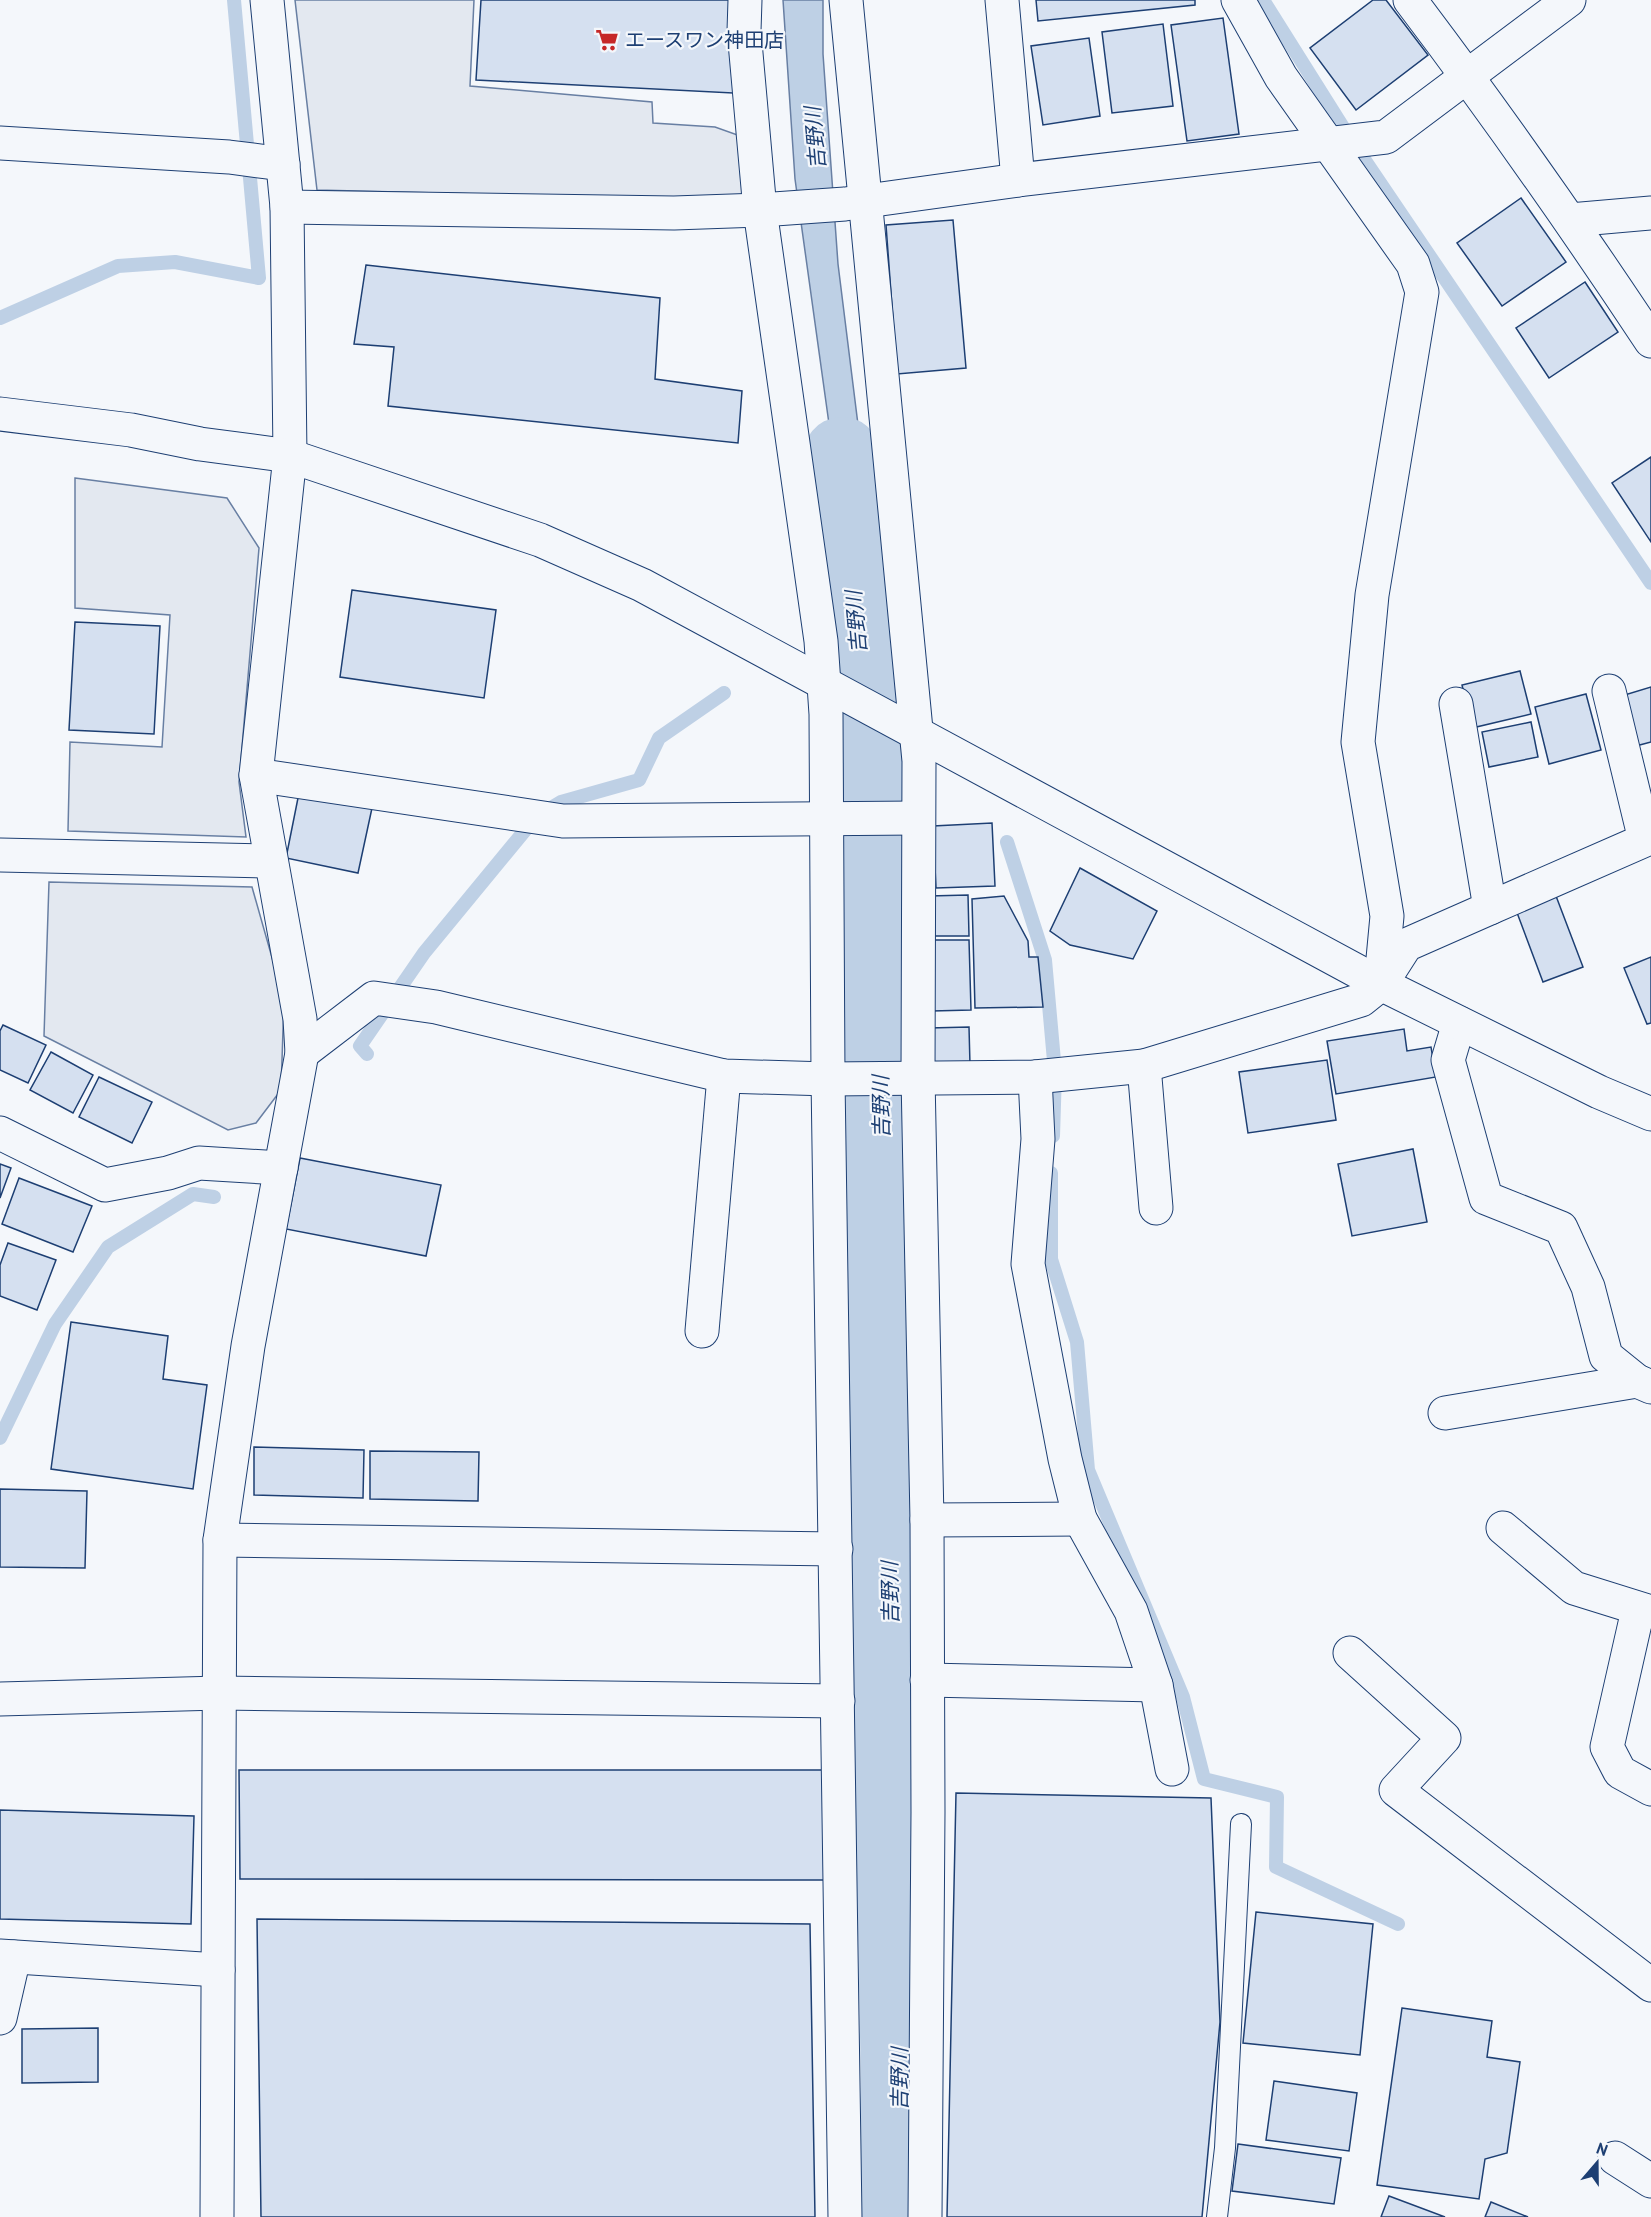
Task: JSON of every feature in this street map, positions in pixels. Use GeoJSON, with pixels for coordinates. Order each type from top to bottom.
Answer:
{"type":"FeatureCollection","features":[{"type":"Feature","properties":{"kind":"street"},"geometry":{"type":"LineString","coordinates":[[217,2217],[220,1540],[248,1346],[302,1053],[300,1019],[256,775],[290,456],[287,207],[272,162],[267,0]]}},
{"type":"Feature","properties":{"kind":"street"},"geometry":{"type":"LineString","coordinates":[[745,0],[744,31],[774,208],[779,333],[835,690],[833,820],[836,1079],[836,1549],[844,2217]]}},
{"type":"Feature","properties":{"kind":"street"},"geometry":{"type":"LineString","coordinates":[[846,0],[856,203],[906,728],[919,761],[910,818],[910,1077],[927,1520],[925,2217]]}},
{"type":"Feature","properties":{"kind":"street"},"geometry":{"type":"LineString","coordinates":[[1002,0],[1018,180]]}},
{"type":"Feature","properties":{"kind":"street"},"geometry":{"type":"LineString","coordinates":[[1238,0],[1281,77],[1335,143],[1413,264],[1422,292],[1372,595],[1358,742],[1387,916],[1381,984]]}},
{"type":"Feature","properties":{"kind":"street"},"geometry":{"type":"LineString","coordinates":[[1410,0],[1469,77],[1570,219],[1651,341]]}},
{"type":"Feature","properties":{"kind":"street"},"geometry":{"type":"LineString","coordinates":[[287,207],[674,213],[856,203],[1018,180],[1386,137],[1569,0]]}},
{"type":"Feature","properties":{"kind":"street"},"geometry":{"type":"LineString","coordinates":[[0,143],[230,157],[272,162]]}},
{"type":"Feature","properties":{"kind":"street"},"geometry":{"type":"LineString","coordinates":[[1570,219],[1651,213]]}},
{"type":"Feature","properties":{"kind":"street"},"geometry":{"type":"LineString","coordinates":[[0,414],[130,430],[200,444],[290,456],[540,540],[642,585],[1381,984],[1599,1092],[1651,1114]]}},
{"type":"Feature","properties":{"kind":"street"},"geometry":{"type":"LineString","coordinates":[[302,1053],[374,998],[436,1007],[724,1076],[836,1079],[1049,1075],[1144,1066],[1361,1000],[1381,984],[1406,945],[1645,840],[1609,692]]}},
{"type":"Feature","properties":{"kind":"street"},"geometry":{"type":"LineString","coordinates":[[1456,704],[1490,908]]}},
{"type":"Feature","properties":{"kind":"street"},"geometry":{"type":"LineString","coordinates":[[256,775],[563,821],[910,818]]}},
{"type":"Feature","properties":{"kind":"street"},"geometry":{"type":"LineString","coordinates":[[0,855],[271,861]]}},
{"type":"Feature","properties":{"kind":"street"},"geometry":{"type":"LineString","coordinates":[[1459,1023],[1448,1060],[1486,1198],[1561,1228],[1588,1287],[1606,1356],[1644,1384]]}},
{"type":"Feature","properties":{"kind":"street"},"geometry":{"type":"LineString","coordinates":[[1144,1066],[1156,1208]]}},
{"type":"Feature","properties":{"kind":"street"},"geometry":{"type":"LineString","coordinates":[[1049,1075],[1038,1139],[1028,1264],[1065,1459],[1080,1520],[1131,1611],[1156,1685],[1172,1769]]}},
{"type":"Feature","properties":{"kind":"street"},"geometry":{"type":"LineString","coordinates":[[702,1331],[724,1076]]}},
{"type":"Feature","properties":{"kind":"street"},"geometry":{"type":"LineString","coordinates":[[0,1133],[105,1185],[168,1173],[199,1163],[281,1168]]}},
{"type":"Feature","properties":{"kind":"street"},"geometry":{"type":"LineString","coordinates":[[1445,1413],[1644,1384]]}},
{"type":"Feature","properties":{"kind":"street"},"geometry":{"type":"LineString","coordinates":[[927,1520],[1080,1520]]}},
{"type":"Feature","properties":{"kind":"street"},"geometry":{"type":"LineString","coordinates":[[1503,1528],[1574,1588],[1645,1611],[1607,1747],[1620,1772],[1651,1789]]}},
{"type":"Feature","properties":{"kind":"street"},"geometry":{"type":"LineString","coordinates":[[220,1540],[836,1549]]}},
{"type":"Feature","properties":{"kind":"street"},"geometry":{"type":"LineString","coordinates":[[1350,1653],[1444,1738],[1396,1790],[1651,1985]]}},
{"type":"Feature","properties":{"kind":"street"},"geometry":{"type":"LineString","coordinates":[[927,1680],[1156,1685]]}},
{"type":"Feature","properties":{"kind":"street"},"geometry":{"type":"LineString","coordinates":[[0,1699],[219,1693],[838,1701]]}},
{"type":"Feature","properties":{"kind":"street"},"geometry":{"type":"LineString","coordinates":[[0,2018],[7,1957],[218,1970]]}},
{"type":"Feature","properties":{"kind":"street"},"geometry":{"type":"LineString","coordinates":[[1615,2158],[1651,2181]]}},
{"type":"Feature","properties":{"kind":"lane"},"geometry":{"type":"LineString","coordinates":[[1217,2217],[1225,2148],[1241,1824]]}},
{"type":"Feature","properties":{"kind":"shaded area"},"geometry":{"type":"Polygon","coordinates":[[[295,0],[474,0],[470,86],[652,102],[653,123],[715,127],[746,138],[754,201],[317,190],[295,0]]]}},
{"type":"Feature","properties":{"kind":"shaded area"},"geometry":{"type":"Polygon","coordinates":[[[75,478],[227,498],[259,548],[239,782],[246,837],[68,831],[70,742],[162,747],[170,615],[75,608],[75,478]]]}},
{"type":"Feature","properties":{"kind":"shaded area"},"geometry":{"type":"Polygon","coordinates":[[[49,882],[252,887],[284,1000],[281,1090],[256,1123],[228,1130],[44,1036],[49,882]]]}},
{"type":"Feature","properties":{"kind":"water"},"geometry":{"type":"Polygon","coordinates":[[[783,0],[823,0],[823,54],[838,264],[867,497],[841,606],[830,431],[795,179],[783,0]]]}},
{"type":"Feature","properties":{"kind":"building","name":"エースワン神田店"},"geometry":{"type":"Polygon","coordinates":[[[481,0],[735,0],[733,93],[476,80],[481,0]]]}},
{"type":"Feature","properties":{"kind":"building"},"geometry":{"type":"Polygon","coordinates":[[[1036,0],[1195,0],[1195,5],[1038,21],[1036,0]]]}},
{"type":"Feature","properties":{"kind":"building"},"geometry":{"type":"Polygon","coordinates":[[[1373,0],[1386,0],[1428,55],[1356,110],[1310,48],[1373,0]]]}},
{"type":"Feature","properties":{"kind":"building"},"geometry":{"type":"Polygon","coordinates":[[[1223,18],[1239,134],[1187,141],[1171,25],[1223,18]]]}},
{"type":"Feature","properties":{"kind":"building"},"geometry":{"type":"Polygon","coordinates":[[[1163,24],[1173,106],[1112,113],[1102,32],[1163,24]]]}},
{"type":"Feature","properties":{"kind":"building"},"geometry":{"type":"Polygon","coordinates":[[[1089,38],[1100,116],[1043,125],[1031,46],[1089,38]]]}},
{"type":"Feature","properties":{"kind":"building"},"geometry":{"type":"Polygon","coordinates":[[[1521,198],[1566,262],[1502,306],[1457,243],[1521,198]]]}},
{"type":"Feature","properties":{"kind":"building"},"geometry":{"type":"Polygon","coordinates":[[[953,220],[966,368],[897,374],[886,225],[953,220]]]}},
{"type":"Feature","properties":{"kind":"building"},"geometry":{"type":"Polygon","coordinates":[[[366,265],[660,298],[655,379],[742,391],[738,443],[388,406],[394,347],[354,344],[366,265]]]}},
{"type":"Feature","properties":{"kind":"building"},"geometry":{"type":"Polygon","coordinates":[[[1585,282],[1618,332],[1549,378],[1516,328],[1585,282]]]}},
{"type":"Feature","properties":{"kind":"building"},"geometry":{"type":"Polygon","coordinates":[[[1651,457],[1651,542],[1612,483],[1651,457]]]}},
{"type":"Feature","properties":{"kind":"building"},"geometry":{"type":"Polygon","coordinates":[[[352,590],[496,610],[484,698],[340,677],[352,590]]]}},
{"type":"Feature","properties":{"kind":"building"},"geometry":{"type":"Polygon","coordinates":[[[75,622],[160,626],[154,734],[69,730],[75,622]]]}},
{"type":"Feature","properties":{"kind":"building"},"geometry":{"type":"Polygon","coordinates":[[[1520,671],[1531,714],[1472,728],[1462,685],[1520,671]]]}},
{"type":"Feature","properties":{"kind":"building"},"geometry":{"type":"Polygon","coordinates":[[[1651,687],[1651,742],[1632,747],[1618,697],[1651,687]]]}},
{"type":"Feature","properties":{"kind":"building"},"geometry":{"type":"Polygon","coordinates":[[[1586,694],[1601,750],[1549,764],[1535,707],[1586,694]]]}},
{"type":"Feature","properties":{"kind":"building"},"geometry":{"type":"Polygon","coordinates":[[[1531,722],[1538,757],[1489,767],[1482,732],[1531,722]]]}},
{"type":"Feature","properties":{"kind":"building"},"geometry":{"type":"Polygon","coordinates":[[[299,793],[372,808],[358,873],[286,858],[299,793]]]}},
{"type":"Feature","properties":{"kind":"building"},"geometry":{"type":"Polygon","coordinates":[[[992,823],[995,886],[936,888],[933,826],[992,823]]]}},
{"type":"Feature","properties":{"kind":"building"},"geometry":{"type":"Polygon","coordinates":[[[1080,868],[1157,911],[1133,959],[1070,945],[1050,931],[1080,868]]]}},
{"type":"Feature","properties":{"kind":"building"},"geometry":{"type":"Polygon","coordinates":[[[968,895],[969,936],[930,936],[929,896],[968,895]]]}},
{"type":"Feature","properties":{"kind":"building"},"geometry":{"type":"Polygon","coordinates":[[[1004,896],[1028,941],[1029,957],[1038,957],[1043,1007],[975,1008],[972,899],[1004,896]]]}},
{"type":"Feature","properties":{"kind":"building"},"geometry":{"type":"Polygon","coordinates":[[[1556,896],[1583,967],[1543,982],[1516,910],[1556,896]]]}},
{"type":"Feature","properties":{"kind":"building"},"geometry":{"type":"Polygon","coordinates":[[[930,940],[969,940],[971,1010],[932,1011],[930,940]]]}},
{"type":"Feature","properties":{"kind":"building"},"geometry":{"type":"Polygon","coordinates":[[[1651,957],[1651,1023],[1647,1024],[1624,968],[1651,957]]]}},
{"type":"Feature","properties":{"kind":"building"},"geometry":{"type":"Polygon","coordinates":[[[3,1025],[46,1045],[28,1083],[0,1070],[0,1031],[3,1025]]]}},
{"type":"Feature","properties":{"kind":"building"},"geometry":{"type":"Polygon","coordinates":[[[969,1027],[970,1065],[931,1066],[929,1028],[969,1027]]]}},
{"type":"Feature","properties":{"kind":"building"},"geometry":{"type":"Polygon","coordinates":[[[1404,1029],[1407,1051],[1431,1047],[1436,1077],[1336,1094],[1327,1041],[1404,1029]]]}},
{"type":"Feature","properties":{"kind":"building"},"geometry":{"type":"Polygon","coordinates":[[[51,1052],[93,1075],[73,1113],[30,1090],[51,1052]]]}},
{"type":"Feature","properties":{"kind":"building"},"geometry":{"type":"Polygon","coordinates":[[[1327,1060],[1336,1120],[1248,1133],[1239,1072],[1327,1060]]]}},
{"type":"Feature","properties":{"kind":"building"},"geometry":{"type":"Polygon","coordinates":[[[99,1077],[152,1102],[132,1143],[79,1117],[99,1077]]]}},
{"type":"Feature","properties":{"kind":"building"},"geometry":{"type":"Polygon","coordinates":[[[1413,1149],[1427,1222],[1352,1236],[1338,1164],[1413,1149]]]}},
{"type":"Feature","properties":{"kind":"building"},"geometry":{"type":"Polygon","coordinates":[[[300,1158],[441,1185],[426,1256],[286,1229],[300,1158]]]}},
{"type":"Feature","properties":{"kind":"building"},"geometry":{"type":"Polygon","coordinates":[[[0,1164],[11,1168],[0,1198],[0,1164]]]}},
{"type":"Feature","properties":{"kind":"building"},"geometry":{"type":"Polygon","coordinates":[[[19,1178],[92,1206],[73,1252],[2,1224],[19,1178]]]}},
{"type":"Feature","properties":{"kind":"building"},"geometry":{"type":"Polygon","coordinates":[[[8,1243],[56,1260],[37,1310],[0,1296],[0,1265],[8,1243]]]}},
{"type":"Feature","properties":{"kind":"building"},"geometry":{"type":"Polygon","coordinates":[[[71,1322],[168,1336],[163,1379],[207,1385],[193,1489],[51,1469],[71,1322]]]}},
{"type":"Feature","properties":{"kind":"building"},"geometry":{"type":"Polygon","coordinates":[[[254,1447],[364,1450],[363,1498],[254,1495],[254,1447]]]}},
{"type":"Feature","properties":{"kind":"building"},"geometry":{"type":"Polygon","coordinates":[[[370,1451],[479,1452],[478,1501],[370,1499],[370,1451]]]}},
{"type":"Feature","properties":{"kind":"building"},"geometry":{"type":"Polygon","coordinates":[[[0,1489],[87,1491],[85,1568],[0,1567],[0,1489]]]}},
{"type":"Feature","properties":{"kind":"building"},"geometry":{"type":"Polygon","coordinates":[[[239,1770],[826,1770],[826,1880],[240,1879],[239,1770]]]}},
{"type":"Feature","properties":{"kind":"building"},"geometry":{"type":"Polygon","coordinates":[[[956,1793],[1211,1798],[1220,2022],[1202,2217],[947,2217],[956,1793]]]}},
{"type":"Feature","properties":{"kind":"building"},"geometry":{"type":"Polygon","coordinates":[[[0,1810],[194,1816],[191,1924],[0,1919],[0,1810]]]}},
{"type":"Feature","properties":{"kind":"building"},"geometry":{"type":"Polygon","coordinates":[[[1256,1912],[1373,1924],[1360,2055],[1243,2043],[1256,1912]]]}},
{"type":"Feature","properties":{"kind":"building"},"geometry":{"type":"Polygon","coordinates":[[[257,1919],[810,1924],[815,2217],[261,2217],[257,1919]]]}},
{"type":"Feature","properties":{"kind":"building"},"geometry":{"type":"Polygon","coordinates":[[[1402,2008],[1492,2021],[1487,2057],[1520,2062],[1507,2153],[1485,2159],[1479,2199],[1377,2185],[1402,2008]]]}},
{"type":"Feature","properties":{"kind":"building"},"geometry":{"type":"Polygon","coordinates":[[[98,2028],[98,2082],[22,2083],[22,2029],[98,2028]]]}},
{"type":"Feature","properties":{"kind":"building"},"geometry":{"type":"Polygon","coordinates":[[[1274,2081],[1357,2093],[1349,2151],[1266,2140],[1274,2081]]]}},
{"type":"Feature","properties":{"kind":"building"},"geometry":{"type":"Polygon","coordinates":[[[1238,2144],[1341,2158],[1334,2204],[1232,2191],[1238,2144]]]}},
{"type":"Feature","properties":{"kind":"building"},"geometry":{"type":"Polygon","coordinates":[[[1389,2196],[1445,2217],[1381,2217],[1389,2196]]]}},
{"type":"Feature","properties":{"kind":"building"},"geometry":{"type":"Polygon","coordinates":[[[1491,2202],[1528,2217],[1485,2217],[1491,2202]]]}},
{"type":"Feature","properties":{"kind":"waterway"},"geometry":{"type":"LineString","coordinates":[[0,318],[118,266],[175,262],[259,278],[234,0]]}},
{"type":"Feature","properties":{"kind":"waterway"},"geometry":{"type":"LineString","coordinates":[[1263,0],[1351,140],[1651,583]]}},
{"type":"Feature","properties":{"kind":"waterway","name":"吉野川"},"geometry":{"type":"LineString","coordinates":[[842,456],[876,853],[900,2087],[898,2217]]}},
{"type":"Feature","properties":{"kind":"waterway"},"geometry":{"type":"LineString","coordinates":[[367,1054],[360,1046],[424,953],[536,817],[561,802],[639,780],[659,738],[724,693]]}},
{"type":"Feature","properties":{"kind":"waterway"},"geometry":{"type":"LineString","coordinates":[[1007,842],[1045,960],[1055,1072],[1053,1136]]}},
{"type":"Feature","properties":{"kind":"waterway"},"geometry":{"type":"LineString","coordinates":[[1051,1173],[1051,1259],[1077,1342],[1088,1470],[1183,1697],[1204,1779],[1277,1797],[1276,1867],[1398,1924]]}},
{"type":"Feature","properties":{"kind":"waterway"},"geometry":{"type":"LineString","coordinates":[[0,1438],[55,1324],[108,1247],[193,1194],[214,1197]]}},
{"type":"Feature","properties":{"kind":"place","name":"エースワン神田店"},"geometry":{"type":"Point","coordinates":[607,40]}}]}
